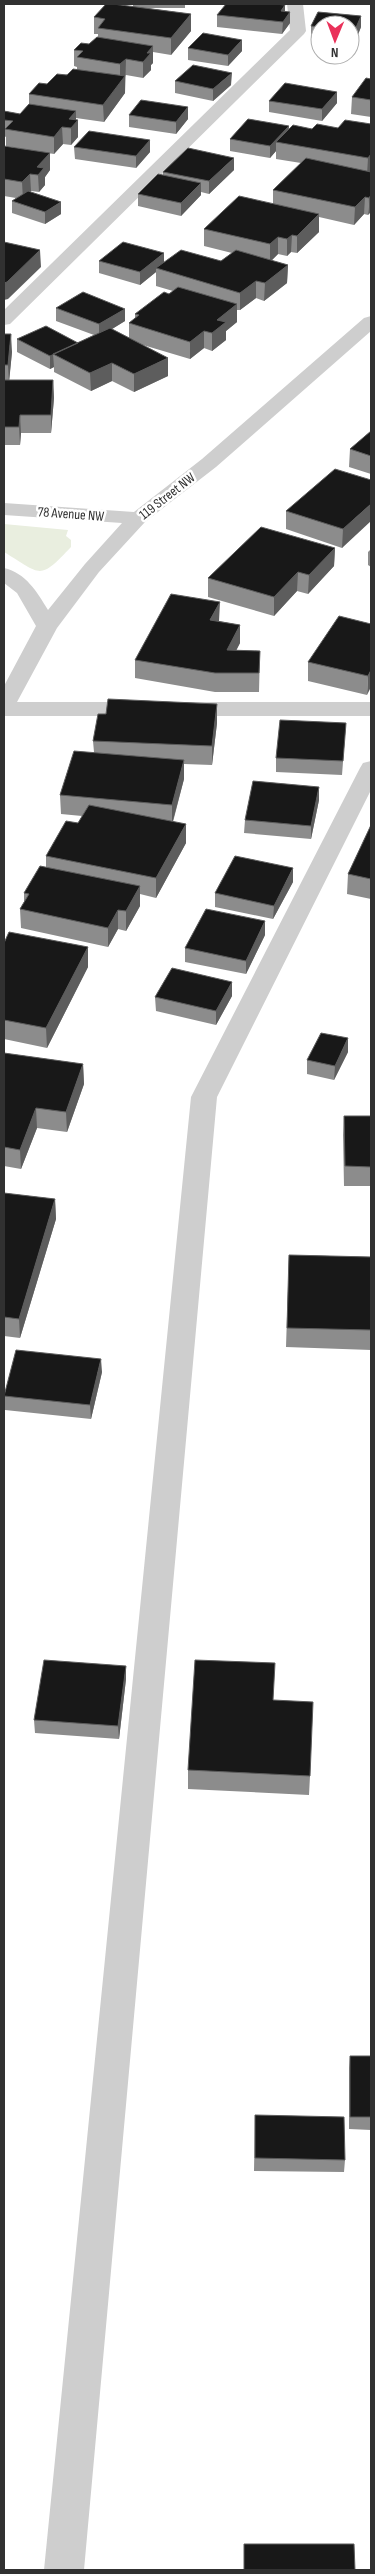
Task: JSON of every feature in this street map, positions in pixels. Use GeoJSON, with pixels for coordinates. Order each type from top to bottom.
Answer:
{"type":"FeatureCollection","features":[{"type":"Feature","properties":{"kind":"street"},"geometry":{"type":"LineString","coordinates":[[4,320],[298,31],[295,4]]}},
{"type":"Feature","properties":{"kind":"street","name":"119 Street NW"},"geometry":{"type":"LineString","coordinates":[[4,707],[47,626],[92,568],[138,518],[209,463],[371,322]]}},
{"type":"Feature","properties":{"kind":"street","name":"78 Avenue NW"},"geometry":{"type":"LineString","coordinates":[[4,509],[138,518]]}},
{"type":"Feature","properties":{"kind":"street"},"geometry":{"type":"LineString","coordinates":[[4,574],[25,589],[47,626]]}},
{"type":"Feature","properties":{"kind":"street"},"geometry":{"type":"LineString","coordinates":[[4,707],[371,709]]}},
{"type":"Feature","properties":{"kind":"street"},"geometry":{"type":"LineString","coordinates":[[64,2570],[204,1096],[371,768]]}},
{"type":"Feature","properties":{"kind":"shaded area"},"geometry":{"type":"Polygon","coordinates":[[[4,524],[68,530],[66,536],[71,540],[71,547],[46,570],[33,569],[4,552],[4,524]]]}},
{"type":"Feature","properties":{"kind":"building"},"geometry":{"type":"Polygon","coordinates":[[[106,4],[191,14],[171,38],[98,28],[105,19],[94,17],[106,4]]]}},
{"type":"Feature","properties":{"kind":"building"},"geometry":{"type":"Polygon","coordinates":[[[226,4],[285,5],[281,11],[290,12],[283,22],[217,15],[226,4]]]}},
{"type":"Feature","properties":{"kind":"building"},"geometry":{"type":"Polygon","coordinates":[[[318,12],[350,15],[316,15],[318,12]]]}},
{"type":"Feature","properties":{"kind":"building"},"geometry":{"type":"Polygon","coordinates":[[[203,33],[242,40],[228,55],[188,48],[203,33]]]}},
{"type":"Feature","properties":{"kind":"building"},"geometry":{"type":"Polygon","coordinates":[[[97,37],[153,46],[147,53],[151,53],[143,62],[126,59],[120,64],[77,57],[83,51],[74,50],[81,43],[89,44],[97,37]]]}},
{"type":"Feature","properties":{"kind":"building"},"geometry":{"type":"Polygon","coordinates":[[[193,65],[232,73],[213,89],[175,81],[193,65]]]}},
{"type":"Feature","properties":{"kind":"building"},"geometry":{"type":"Polygon","coordinates":[[[73,69],[125,76],[103,105],[29,94],[39,83],[47,84],[57,74],[67,75],[73,69]]]}},
{"type":"Feature","properties":{"kind":"building"},"geometry":{"type":"Polygon","coordinates":[[[366,78],[371,79],[371,100],[352,97],[366,78]]]}},
{"type":"Feature","properties":{"kind":"building"},"geometry":{"type":"Polygon","coordinates":[[[285,83],[337,92],[322,109],[269,101],[285,83]]]}},
{"type":"Feature","properties":{"kind":"building"},"geometry":{"type":"Polygon","coordinates":[[[141,100],[188,107],[176,122],[129,115],[141,100]]]}},
{"type":"Feature","properties":{"kind":"building"},"geometry":{"type":"Polygon","coordinates":[[[29,104],[76,111],[69,119],[78,120],[71,128],[62,127],[54,137],[5,129],[13,121],[4,120],[4,111],[20,114],[29,104]]]}},
{"type":"Feature","properties":{"kind":"building"},"geometry":{"type":"Polygon","coordinates":[[[248,119],[289,126],[270,146],[230,139],[248,119]]]}},
{"type":"Feature","properties":{"kind":"building"},"geometry":{"type":"Polygon","coordinates":[[[345,120],[371,124],[371,154],[368,158],[276,142],[293,125],[312,129],[317,124],[338,128],[345,120]]]}},
{"type":"Feature","properties":{"kind":"building"},"geometry":{"type":"Polygon","coordinates":[[[89,131],[150,140],[136,156],[74,147],[89,131]]]}},
{"type":"Feature","properties":{"kind":"building"},"geometry":{"type":"Polygon","coordinates":[[[4,146],[50,153],[37,167],[44,168],[38,175],[30,174],[22,182],[4,179],[4,146]]]}},
{"type":"Feature","properties":{"kind":"building"},"geometry":{"type":"Polygon","coordinates":[[[188,148],[234,158],[209,181],[163,172],[188,148]]]}},
{"type":"Feature","properties":{"kind":"building"},"geometry":{"type":"Polygon","coordinates":[[[306,158],[371,172],[371,195],[369,198],[365,197],[355,207],[273,190],[306,158]]]}},
{"type":"Feature","properties":{"kind":"building"},"geometry":{"type":"Polygon","coordinates":[[[158,174],[201,183],[181,203],[138,194],[158,174]]]}},
{"type":"Feature","properties":{"kind":"building"},"geometry":{"type":"Polygon","coordinates":[[[28,191],[61,202],[45,212],[12,201],[28,191]]]}},
{"type":"Feature","properties":{"kind":"building"},"geometry":{"type":"Polygon","coordinates":[[[239,196],[319,214],[297,236],[292,235],[287,239],[278,237],[270,244],[204,229],[239,196]]]}},
{"type":"Feature","properties":{"kind":"building"},"geometry":{"type":"Polygon","coordinates":[[[4,242],[40,250],[4,283],[4,242]]]}},
{"type":"Feature","properties":{"kind":"building"},"geometry":{"type":"Polygon","coordinates":[[[123,242],[164,253],[140,272],[99,261],[123,242]]]}},
{"type":"Feature","properties":{"kind":"building"},"geometry":{"type":"Polygon","coordinates":[[[181,250],[221,261],[236,250],[288,265],[265,283],[256,281],[240,293],[156,268],[181,250]]]}},
{"type":"Feature","properties":{"kind":"building"},"geometry":{"type":"Polygon","coordinates":[[[178,287],[237,304],[217,320],[226,322],[212,333],[204,331],[190,342],[129,323],[139,315],[135,314],[164,292],[169,294],[178,287]]]}},
{"type":"Feature","properties":{"kind":"building"},"geometry":{"type":"Polygon","coordinates":[[[83,292],[125,309],[99,324],[56,308],[83,292]]]}},
{"type":"Feature","properties":{"kind":"building"},"geometry":{"type":"Polygon","coordinates":[[[46,326],[78,343],[50,356],[17,339],[46,326]]]}},
{"type":"Feature","properties":{"kind":"building"},"geometry":{"type":"Polygon","coordinates":[[[110,328],[168,358],[134,374],[112,363],[90,373],[53,354],[110,328]]]}},
{"type":"Feature","properties":{"kind":"building"},"geometry":{"type":"Polygon","coordinates":[[[4,334],[11,334],[8,365],[4,365],[4,334]]]}},
{"type":"Feature","properties":{"kind":"building"},"geometry":{"type":"Polygon","coordinates":[[[4,380],[53,380],[51,415],[20,415],[19,427],[4,427],[4,380]]]}},
{"type":"Feature","properties":{"kind":"building"},"geometry":{"type":"Polygon","coordinates":[[[371,431],[371,456],[350,449],[371,431]]]}},
{"type":"Feature","properties":{"kind":"building"},"geometry":{"type":"Polygon","coordinates":[[[335,469],[371,480],[371,504],[343,529],[286,511],[335,469]]]}},
{"type":"Feature","properties":{"kind":"building"},"geometry":{"type":"Polygon","coordinates":[[[261,527],[335,548],[309,575],[298,572],[274,597],[208,578],[261,527]]]}},
{"type":"Feature","properties":{"kind":"building"},"geometry":{"type":"Polygon","coordinates":[[[171,594],[220,602],[210,620],[240,625],[227,650],[260,651],[259,673],[215,673],[135,660],[171,594]]]}},
{"type":"Feature","properties":{"kind":"building"},"geometry":{"type":"Polygon","coordinates":[[[339,616],[371,624],[371,670],[368,676],[308,662],[339,616]]]}},
{"type":"Feature","properties":{"kind":"building"},"geometry":{"type":"Polygon","coordinates":[[[108,699],[217,704],[212,746],[93,741],[98,714],[106,714],[108,699]]]}},
{"type":"Feature","properties":{"kind":"building"},"geometry":{"type":"Polygon","coordinates":[[[280,720],[346,723],[343,761],[276,758],[280,720]]]}},
{"type":"Feature","properties":{"kind":"building"},"geometry":{"type":"Polygon","coordinates":[[[74,751],[184,760],[172,805],[60,795],[74,751]]]}},
{"type":"Feature","properties":{"kind":"building"},"geometry":{"type":"Polygon","coordinates":[[[253,781],[319,787],[311,826],[245,820],[253,781]]]}},
{"type":"Feature","properties":{"kind":"building"},"geometry":{"type":"Polygon","coordinates":[[[89,805],[186,824],[156,878],[46,856],[66,821],[78,823],[89,805]]]}},
{"type":"Feature","properties":{"kind":"building"},"geometry":{"type":"Polygon","coordinates":[[[371,825],[371,879],[348,874],[371,825]]]}},
{"type":"Feature","properties":{"kind":"building"},"geometry":{"type":"Polygon","coordinates":[[[235,856],[293,868],[274,906],[215,893],[235,856]]]}},
{"type":"Feature","properties":{"kind":"building"},"geometry":{"type":"Polygon","coordinates":[[[40,866],[140,886],[126,911],[118,910],[108,928],[20,909],[29,894],[24,893],[40,866]]]}},
{"type":"Feature","properties":{"kind":"building"},"geometry":{"type":"Polygon","coordinates":[[[206,909],[265,921],[246,961],[185,948],[206,909]]]}},
{"type":"Feature","properties":{"kind":"building"},"geometry":{"type":"Polygon","coordinates":[[[9,932],[88,947],[46,1028],[4,1020],[4,943],[9,932]]]}},
{"type":"Feature","properties":{"kind":"building"},"geometry":{"type":"Polygon","coordinates":[[[172,968],[232,982],[216,1011],[155,997],[172,968]]]}},
{"type":"Feature","properties":{"kind":"building"},"geometry":{"type":"Polygon","coordinates":[[[321,1033],[348,1038],[335,1066],[307,1060],[321,1033]]]}},
{"type":"Feature","properties":{"kind":"building"},"geometry":{"type":"Polygon","coordinates":[[[4,1053],[83,1064],[66,1112],[36,1108],[20,1150],[4,1147],[4,1053]]]}},
{"type":"Feature","properties":{"kind":"building"},"geometry":{"type":"Polygon","coordinates":[[[344,1116],[371,1116],[371,1167],[345,1166],[344,1116]]]}},
{"type":"Feature","properties":{"kind":"building"},"geometry":{"type":"Polygon","coordinates":[[[4,1193],[55,1199],[19,1319],[4,1317],[4,1193]]]}},
{"type":"Feature","properties":{"kind":"building"},"geometry":{"type":"Polygon","coordinates":[[[289,1255],[371,1257],[371,1330],[287,1328],[289,1255]]]}},
{"type":"Feature","properties":{"kind":"building"},"geometry":{"type":"Polygon","coordinates":[[[16,1350],[101,1359],[90,1405],[4,1396],[16,1350]]]}},
{"type":"Feature","properties":{"kind":"building"},"geometry":{"type":"Polygon","coordinates":[[[44,1660],[126,1666],[118,1726],[34,1720],[44,1660]]]}},
{"type":"Feature","properties":{"kind":"building"},"geometry":{"type":"Polygon","coordinates":[[[195,1660],[275,1663],[273,1700],[313,1702],[310,1776],[188,1770],[195,1660]]]}},
{"type":"Feature","properties":{"kind":"building"},"geometry":{"type":"Polygon","coordinates":[[[350,2056],[371,2056],[371,2117],[350,2117],[350,2056]]]}},
{"type":"Feature","properties":{"kind":"building"},"geometry":{"type":"Polygon","coordinates":[[[255,2115],[344,2117],[345,2160],[255,2158],[255,2115]]]}},
{"type":"Feature","properties":{"kind":"building"},"geometry":{"type":"Polygon","coordinates":[[[244,2544],[354,2544],[355,2570],[244,2570],[244,2544]]]}}]}
